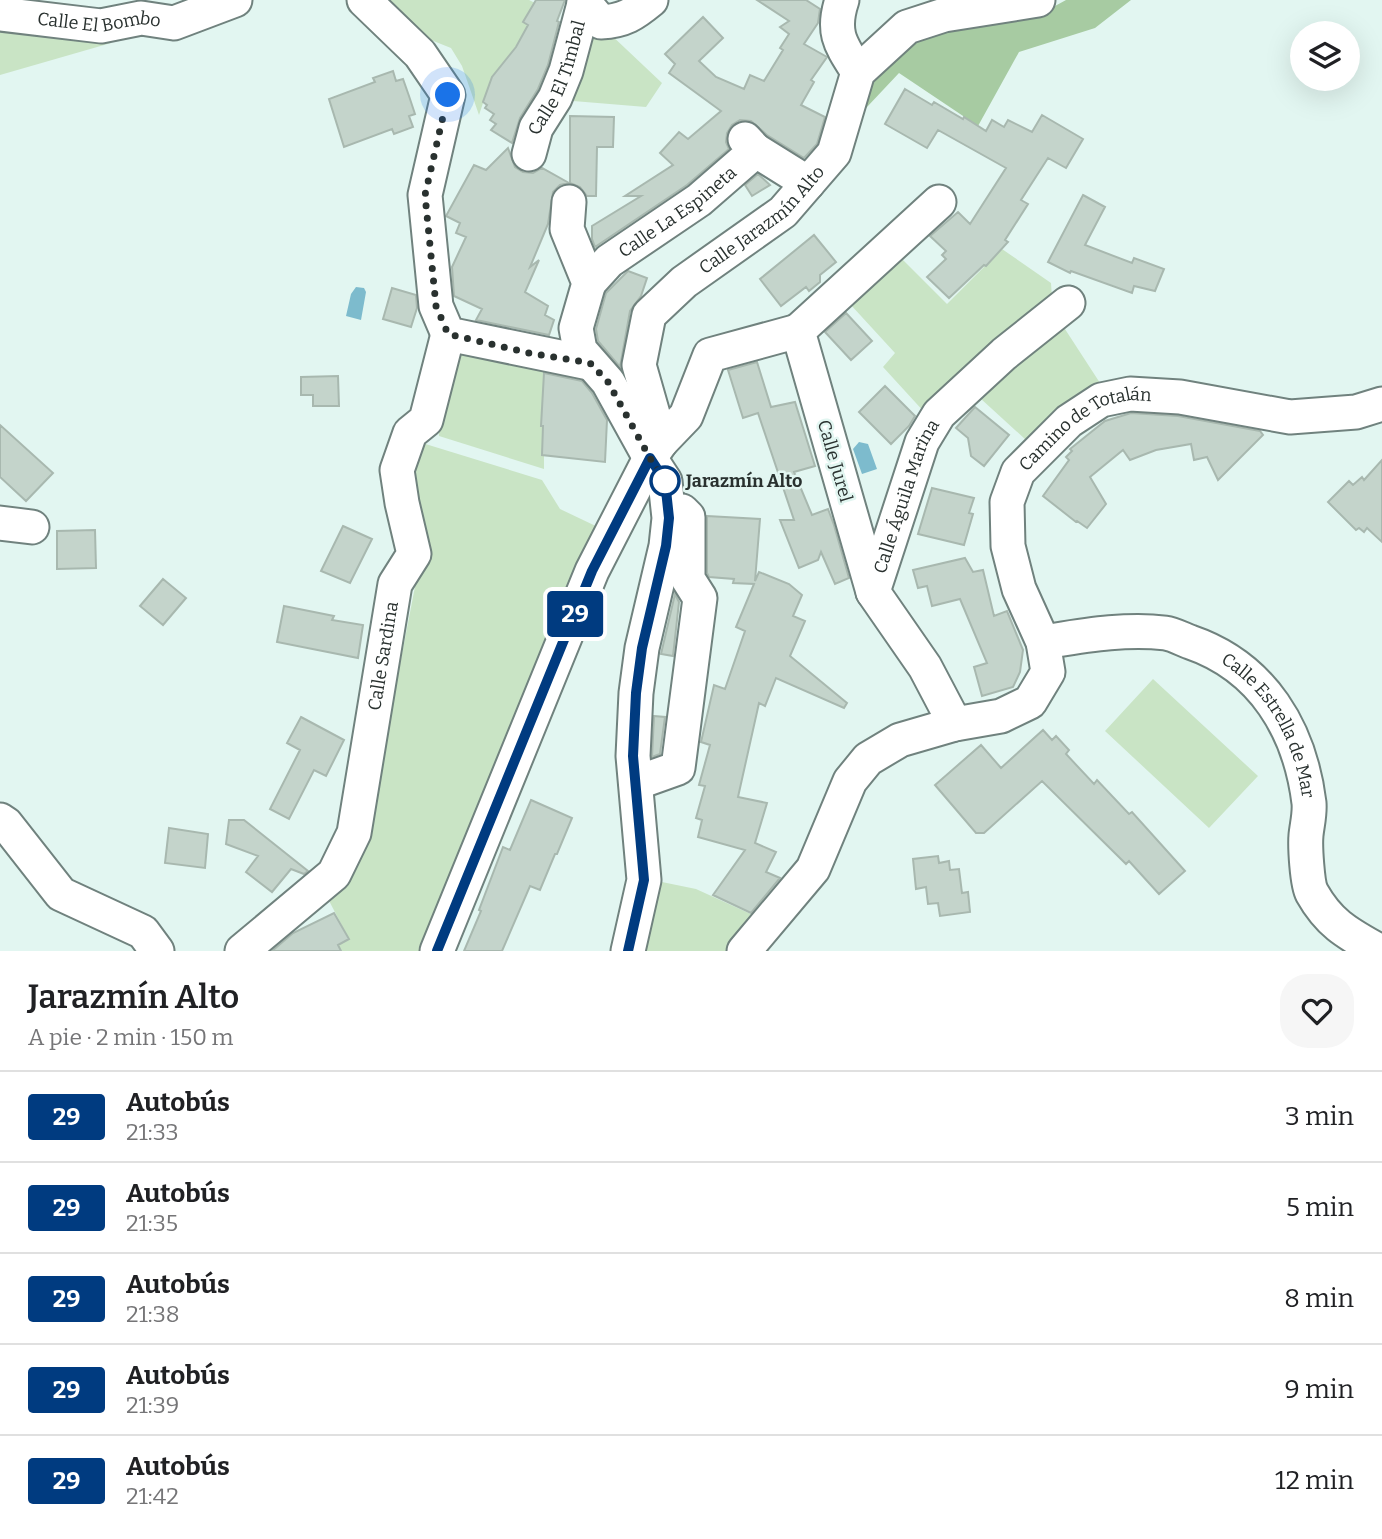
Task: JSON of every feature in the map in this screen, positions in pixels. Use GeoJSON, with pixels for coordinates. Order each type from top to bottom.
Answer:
{"type":"FeatureCollection","features":[{"type":"Feature","properties":{"kind":"street","name":"Calle El Bombo"},"geometry":{"type":"LineString","coordinates":[[0,14],[100,26],[141,18],[174,23],[235,0]]}},
{"type":"Feature","properties":{"kind":"street"},"geometry":{"type":"LineString","coordinates":[[364,0],[420,54],[448,95],[425,195],[436,306],[448,334],[529,353],[590,363]]}},
{"type":"Feature","properties":{"kind":"street"},"geometry":{"type":"LineString","coordinates":[[584,1],[601,22],[618,22],[631,16],[651,0]]}},
{"type":"Feature","properties":{"kind":"street"},"geometry":{"type":"LineString","coordinates":[[842,0],[836,18],[841,44],[858,72],[907,27],[944,15],[1038,0]]}},
{"type":"Feature","properties":{"kind":"street","name":"Calle El Timbal"},"geometry":{"type":"LineString","coordinates":[[529,154],[536,128],[555,98],[566,71],[584,1]]}},
{"type":"Feature","properties":{"kind":"street","name":"Calle Jarazmín Alto"},"geometry":{"type":"LineString","coordinates":[[655,450],[639,365],[649,315],[684,282],[783,212],[834,153],[858,72]]}},
{"type":"Feature","properties":{"kind":"street","name":"Calle La Espineta"},"geometry":{"type":"LineString","coordinates":[[590,283],[609,261],[699,200],[750,144],[808,183]]}},
{"type":"Feature","properties":{"kind":"street"},"geometry":{"type":"LineString","coordinates":[[569,202],[567,229],[590,283],[576,328],[580,350],[608,382],[655,450],[665,481],[669,518],[666,546],[642,648],[636,693],[633,756],[644,880],[628,951]]}},
{"type":"Feature","properties":{"kind":"street"},"geometry":{"type":"LineString","coordinates":[[437,951],[592,571],[655,450],[686,416],[710,355],[799,331],[939,202]]}},
{"type":"Feature","properties":{"kind":"street","name":"Calle Águila Marina"},"geometry":{"type":"LineString","coordinates":[[955,724],[925,667],[873,592],[922,442],[939,414],[1004,354],[1068,303]]}},
{"type":"Feature","properties":{"kind":"street","name":"Calle Jurel"},"geometry":{"type":"LineString","coordinates":[[799,331],[873,592]]}},
{"type":"Feature","properties":{"kind":"street","name":"Calle Sardina"},"geometry":{"type":"LineString","coordinates":[[242,951],[334,874],[354,833],[395,584],[414,554],[397,470],[410,433],[426,420],[448,334]]}},
{"type":"Feature","properties":{"kind":"street","name":"Camino de Totalán"},"geometry":{"type":"LineString","coordinates":[[744,951],[813,869],[850,781],[867,759],[900,740],[955,724],[1001,716],[1030,702],[1048,672],[1043,642],[1019,589],[1008,546],[1007,502],[1018,472],[1069,421],[1101,400],[1130,394],[1180,397],[1290,417],[1356,412],[1382,404]]}},
{"type":"Feature","properties":{"kind":"street"},"geometry":{"type":"LineString","coordinates":[[636,783],[678,768],[700,598],[688,579],[688,517],[666,493]]}},
{"type":"Feature","properties":{"kind":"street"},"geometry":{"type":"LineString","coordinates":[[0,523],[32,527]]}},
{"type":"Feature","properties":{"kind":"street","name":"Calle Estrella de Mar"},"geometry":{"type":"LineString","coordinates":[[1043,642],[1122,632],[1166,633],[1210,648],[1246,673],[1270,698],[1291,731],[1304,769],[1310,808],[1305,838],[1310,891],[1339,929],[1379,951]]}},
{"type":"Feature","properties":{"kind":"street"},"geometry":{"type":"LineString","coordinates":[[0,820],[61,894],[143,932],[157,951]]}},
{"type":"Feature","properties":{"kind":"green space"},"geometry":{"type":"Polygon","coordinates":[[[380,0],[529,0],[535,3],[523,22],[528,25],[517,46],[490,82],[479,115],[462,66],[451,48],[431,40],[391,13],[380,0]]]}},
{"type":"Feature","properties":{"kind":"green space"},"geometry":{"type":"Polygon","coordinates":[[[1066,0],[1131,0],[1095,28],[1019,52],[978,126],[899,73],[851,124],[861,94],[867,85],[887,65],[924,38],[946,30],[1038,13],[1066,0]]]}},
{"type":"Feature","properties":{"kind":"green space"},"geometry":{"type":"Polygon","coordinates":[[[0,22],[111,43],[0,75],[0,22]]]}},
{"type":"Feature","properties":{"kind":"green space"},"geometry":{"type":"Polygon","coordinates":[[[586,29],[608,32],[662,83],[646,107],[561,100],[586,29]]]}},
{"type":"Feature","properties":{"kind":"green space"},"geometry":{"type":"Polygon","coordinates":[[[1002,249],[1051,283],[1052,298],[926,414],[883,367],[895,353],[850,304],[902,259],[947,304],[1002,249]]]}},
{"type":"Feature","properties":{"kind":"green space"},"geometry":{"type":"Polygon","coordinates":[[[1063,326],[1100,383],[1063,407],[1026,440],[980,398],[1020,354],[1063,326]]]}},
{"type":"Feature","properties":{"kind":"green space"},"geometry":{"type":"Polygon","coordinates":[[[451,342],[472,356],[503,362],[545,363],[541,426],[544,426],[544,469],[439,436],[437,403],[451,342]]]}},
{"type":"Feature","properties":{"kind":"green space"},"geometry":{"type":"Polygon","coordinates":[[[419,442],[542,480],[560,509],[602,529],[582,562],[420,951],[341,951],[338,945],[349,939],[326,895],[374,798],[420,561],[408,501],[419,442]]]}},
{"type":"Feature","properties":{"kind":"green space"},"geometry":{"type":"Polygon","coordinates":[[[1153,679],[1258,776],[1209,828],[1105,731],[1153,679]]]}},
{"type":"Feature","properties":{"kind":"green space"},"geometry":{"type":"Polygon","coordinates":[[[657,881],[696,889],[753,915],[730,951],[644,951],[654,913],[657,881]]]}},
{"type":"Feature","properties":{"kind":"water"},"geometry":{"type":"Polygon","coordinates":[[[356,287],[364,288],[366,292],[361,320],[346,316],[351,294],[356,287]]]}},
{"type":"Feature","properties":{"kind":"water"},"geometry":{"type":"Polygon","coordinates":[[[859,442],[868,444],[877,469],[862,474],[853,449],[859,442]]]}},
{"type":"Feature","properties":{"kind":"building"},"geometry":{"type":"Polygon","coordinates":[[[536,0],[565,0],[557,21],[559,22],[548,65],[538,89],[520,118],[512,143],[491,130],[496,124],[490,120],[494,114],[485,108],[487,105],[483,102],[492,77],[516,47],[528,25],[523,22],[536,0]]]}},
{"type":"Feature","properties":{"kind":"building"},"geometry":{"type":"Polygon","coordinates":[[[757,0],[806,0],[820,9],[818,23],[804,44],[827,57],[811,80],[814,82],[801,105],[825,117],[817,144],[804,158],[767,135],[751,121],[740,120],[732,125],[727,133],[726,142],[729,149],[687,185],[595,247],[592,226],[641,196],[625,196],[673,165],[660,153],[679,132],[688,139],[721,111],[669,73],[675,64],[665,54],[703,17],[723,38],[699,61],[716,77],[744,89],[750,75],[764,81],[783,50],[780,48],[789,34],[780,27],[789,21],[757,0]]]}},
{"type":"Feature","properties":{"kind":"building"},"geometry":{"type":"Polygon","coordinates":[[[393,71],[396,81],[403,79],[415,114],[409,116],[413,127],[394,134],[392,129],[344,147],[329,99],[375,82],[373,78],[393,71]]]}},
{"type":"Feature","properties":{"kind":"building"},"geometry":{"type":"Polygon","coordinates":[[[905,89],[932,105],[934,102],[963,119],[964,117],[986,131],[992,120],[1004,127],[1008,120],[1032,132],[1042,115],[1083,139],[1066,168],[1048,158],[1021,200],[1028,204],[1005,240],[1008,242],[986,266],[949,298],[927,277],[946,259],[942,255],[946,251],[930,236],[958,212],[970,224],[1006,168],[938,130],[927,148],[885,124],[905,89]]]}},
{"type":"Feature","properties":{"kind":"building"},"geometry":{"type":"Polygon","coordinates":[[[570,116],[614,117],[613,147],[597,147],[596,196],[587,196],[580,187],[570,183],[570,116]]]}},
{"type":"Feature","properties":{"kind":"building"},"geometry":{"type":"Polygon","coordinates":[[[508,148],[515,167],[523,172],[533,173],[542,168],[569,183],[560,185],[553,192],[548,224],[530,267],[539,260],[525,292],[548,306],[545,315],[554,320],[549,335],[476,320],[482,309],[454,296],[452,267],[466,237],[456,233],[460,223],[446,216],[474,165],[486,170],[508,148]]]}},
{"type":"Feature","properties":{"kind":"building"},"geometry":{"type":"Polygon","coordinates":[[[758,174],[770,185],[752,196],[745,185],[758,174]]]}},
{"type":"Feature","properties":{"kind":"building"},"geometry":{"type":"Polygon","coordinates":[[[1083,195],[1105,207],[1085,245],[1132,263],[1134,258],[1164,269],[1155,291],[1134,286],[1132,293],[1071,271],[1070,273],[1048,262],[1083,195]]]}},
{"type":"Feature","properties":{"kind":"building"},"geometry":{"type":"Polygon","coordinates":[[[814,235],[836,262],[820,275],[820,282],[809,291],[806,287],[781,306],[760,279],[814,235]]]}},
{"type":"Feature","properties":{"kind":"building"},"geometry":{"type":"Polygon","coordinates":[[[628,271],[647,278],[641,296],[630,311],[620,367],[598,341],[596,329],[606,293],[628,271]]]}},
{"type":"Feature","properties":{"kind":"building"},"geometry":{"type":"Polygon","coordinates":[[[392,288],[416,295],[417,308],[411,327],[383,319],[392,288]]]}},
{"type":"Feature","properties":{"kind":"building"},"geometry":{"type":"Polygon","coordinates":[[[846,313],[872,341],[851,360],[825,332],[846,313]]]}},
{"type":"Feature","properties":{"kind":"building"},"geometry":{"type":"Polygon","coordinates":[[[757,362],[771,407],[795,402],[815,466],[794,472],[812,515],[828,509],[834,525],[849,578],[835,584],[821,552],[818,560],[799,568],[780,520],[794,520],[758,413],[743,418],[728,370],[757,362]]]}},
{"type":"Feature","properties":{"kind":"building"},"geometry":{"type":"Polygon","coordinates":[[[544,373],[582,381],[592,393],[607,420],[605,462],[542,455],[544,373]]]}},
{"type":"Feature","properties":{"kind":"building"},"geometry":{"type":"Polygon","coordinates":[[[338,376],[339,406],[313,406],[313,395],[301,395],[301,377],[338,376]]]}},
{"type":"Feature","properties":{"kind":"building"},"geometry":{"type":"Polygon","coordinates":[[[885,386],[915,416],[891,444],[859,412],[885,386]]]}},
{"type":"Feature","properties":{"kind":"building"},"geometry":{"type":"Polygon","coordinates":[[[975,407],[1009,435],[984,466],[971,456],[968,438],[956,428],[975,407]]]}},
{"type":"Feature","properties":{"kind":"building"},"geometry":{"type":"Polygon","coordinates":[[[1131,413],[1178,416],[1260,431],[1263,435],[1218,480],[1207,457],[1194,460],[1191,444],[1156,450],[1130,460],[1123,450],[1090,477],[1106,504],[1087,528],[1043,496],[1069,460],[1066,457],[1072,451],[1070,449],[1105,421],[1131,413]]]}},
{"type":"Feature","properties":{"kind":"building"},"geometry":{"type":"Polygon","coordinates":[[[0,425],[53,473],[26,501],[0,477],[0,425]]]}},
{"type":"Feature","properties":{"kind":"building"},"geometry":{"type":"Polygon","coordinates":[[[1382,460],[1382,542],[1367,528],[1364,532],[1359,528],[1356,530],[1328,502],[1349,481],[1353,485],[1362,477],[1364,480],[1382,460]]]}},
{"type":"Feature","properties":{"kind":"building"},"geometry":{"type":"Polygon","coordinates":[[[932,488],[974,498],[969,513],[973,514],[964,545],[918,534],[932,488]]]}},
{"type":"Feature","properties":{"kind":"building"},"geometry":{"type":"Polygon","coordinates":[[[707,516],[760,519],[755,581],[759,572],[789,584],[802,595],[793,616],[805,621],[790,656],[847,703],[844,708],[776,678],[765,706],[759,703],[738,797],[767,803],[755,843],[776,852],[766,872],[780,878],[751,913],[713,895],[745,850],[698,837],[702,820],[696,818],[705,786],[699,785],[710,745],[701,742],[714,685],[725,689],[745,631],[736,627],[754,584],[733,583],[734,579],[709,577],[707,516]]]}},
{"type":"Feature","properties":{"kind":"building"},"geometry":{"type":"Polygon","coordinates":[[[343,526],[372,539],[350,583],[321,571],[343,526]]]}},
{"type":"Feature","properties":{"kind":"building"},"geometry":{"type":"Polygon","coordinates":[[[95,530],[96,568],[57,569],[57,531],[95,530]]]}},
{"type":"Feature","properties":{"kind":"building"},"geometry":{"type":"Polygon","coordinates":[[[965,558],[973,572],[983,570],[994,616],[1007,611],[1023,650],[1020,672],[1013,687],[982,696],[974,667],[987,663],[960,599],[932,606],[927,586],[918,588],[913,570],[965,558]]]}},
{"type":"Feature","properties":{"kind":"building"},"geometry":{"type":"Polygon","coordinates":[[[163,579],[186,598],[163,625],[140,606],[163,579]]]}},
{"type":"Feature","properties":{"kind":"building"},"geometry":{"type":"Polygon","coordinates":[[[675,594],[679,602],[673,656],[661,654],[675,594]]]}},
{"type":"Feature","properties":{"kind":"building"},"geometry":{"type":"Polygon","coordinates":[[[284,606],[334,616],[332,620],[363,625],[358,658],[277,642],[284,606]]]}},
{"type":"Feature","properties":{"kind":"building"},"geometry":{"type":"Polygon","coordinates":[[[654,716],[665,717],[660,754],[652,757],[654,716]]]}},
{"type":"Feature","properties":{"kind":"building"},"geometry":{"type":"Polygon","coordinates":[[[301,717],[344,740],[326,776],[314,770],[289,819],[270,809],[300,750],[287,743],[301,717]]]}},
{"type":"Feature","properties":{"kind":"building"},"geometry":{"type":"Polygon","coordinates":[[[1043,730],[1052,740],[1056,736],[1069,750],[1066,754],[1094,784],[1097,780],[1129,814],[1132,812],[1185,871],[1159,894],[1129,861],[1126,864],[1042,781],[984,833],[976,833],[935,785],[981,745],[1001,768],[1043,730]]]}},
{"type":"Feature","properties":{"kind":"building"},"geometry":{"type":"Polygon","coordinates":[[[531,800],[572,818],[557,854],[540,890],[530,886],[502,951],[464,951],[503,847],[510,850],[531,800]]]}},
{"type":"Feature","properties":{"kind":"building"},"geometry":{"type":"Polygon","coordinates":[[[229,820],[244,820],[308,871],[304,874],[291,869],[272,892],[246,872],[258,856],[226,844],[229,820]]]}},
{"type":"Feature","properties":{"kind":"building"},"geometry":{"type":"Polygon","coordinates":[[[169,828],[208,834],[205,868],[165,863],[169,828]]]}},
{"type":"Feature","properties":{"kind":"building"},"geometry":{"type":"Polygon","coordinates":[[[938,856],[939,863],[949,861],[950,870],[959,869],[962,893],[968,892],[970,912],[940,916],[938,903],[928,904],[926,887],[916,889],[913,859],[938,856]]]}},
{"type":"Feature","properties":{"kind":"building"},"geometry":{"type":"Polygon","coordinates":[[[334,913],[349,939],[338,945],[341,951],[272,951],[293,933],[334,913]]]}},
{"type":"Feature","properties":{"kind":"bus line","name":"29"},"geometry":{"type":"LineString","coordinates":[[437,951],[592,571],[650,458],[665,481],[669,518],[666,546],[642,648],[636,693],[633,756],[644,880],[628,951]]}},
{"type":"Feature","properties":{"kind":"place","name":"Jarazmín Alto"},"geometry":{"type":"Point","coordinates":[665,481]}},
{"type":"Feature","properties":{"kind":"route"},"geometry":{"type":"LineString","coordinates":[[448,95],[425,195],[436,306],[448,334],[529,353],[590,363],[608,382],[665,481]]}}]}
